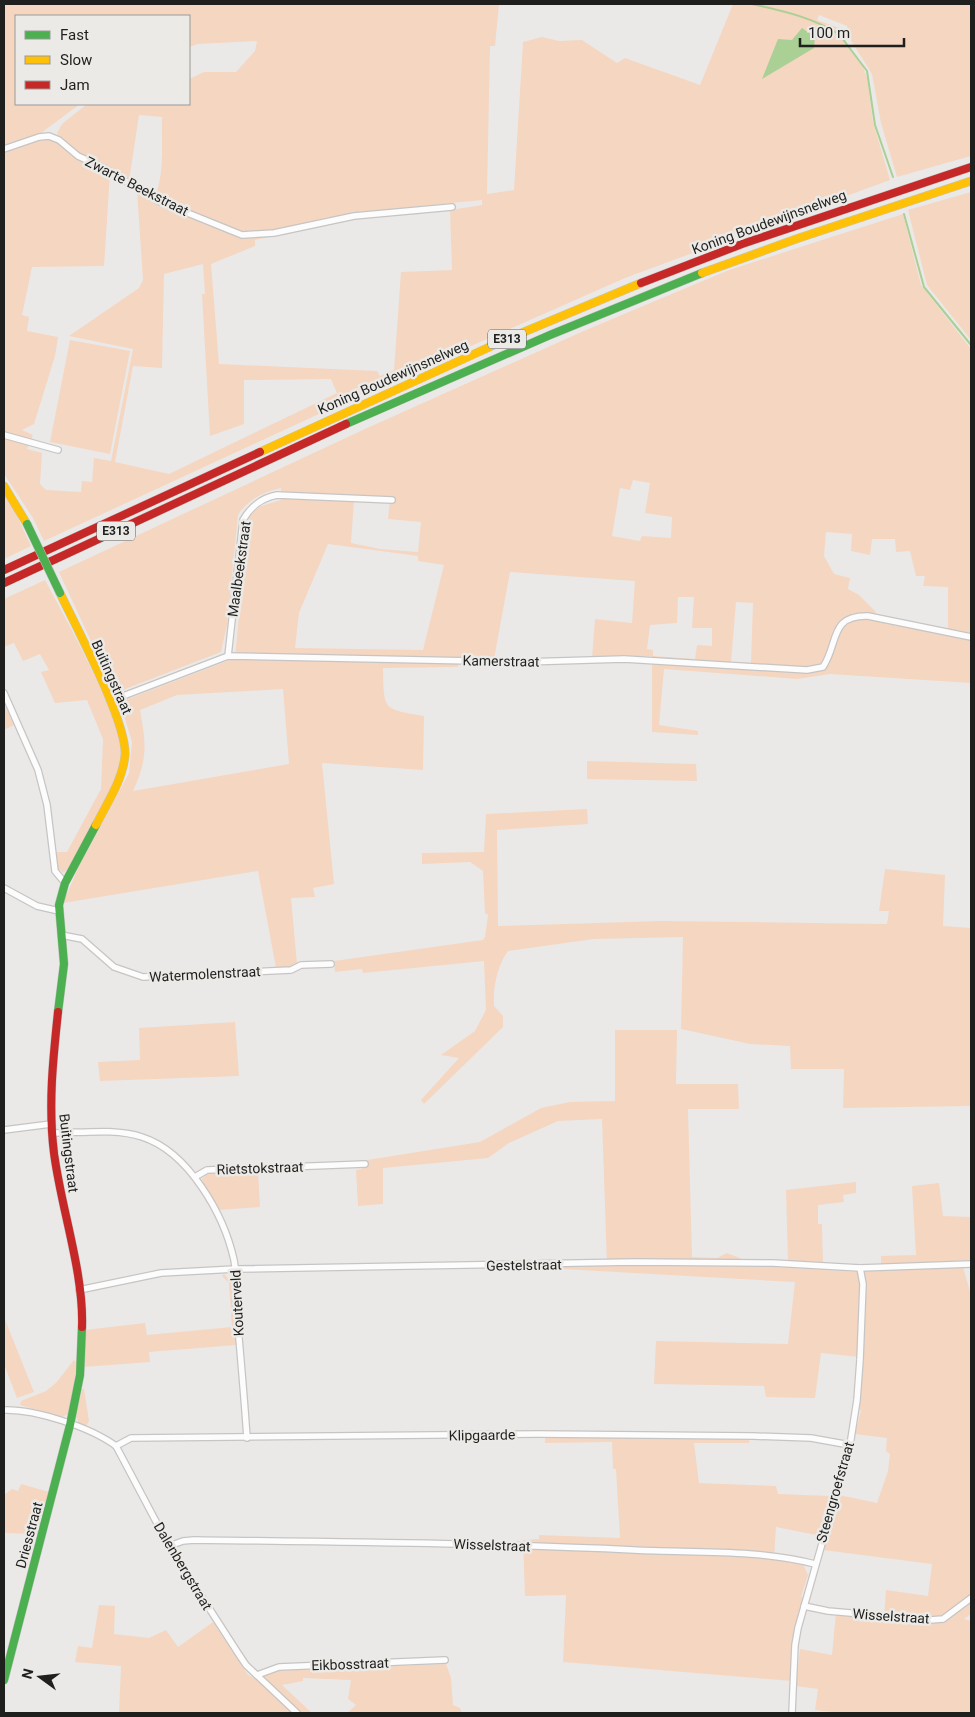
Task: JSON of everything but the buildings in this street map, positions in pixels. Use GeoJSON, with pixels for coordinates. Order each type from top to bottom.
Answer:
{"type":"FeatureCollection","features":[{"type":"Feature","properties":{"kind":"main road","name":"Koning Boudewijnsnelweg"},"geometry":{"type":"LineString","coordinates":[[4,570],[507,339],[605,297],[742,244],[971,166]]}},
{"type":"Feature","properties":{"kind":"main road","name":"Koning Boudewijnsnelweg"},"geometry":{"type":"LineString","coordinates":[[4,583],[360,418],[594,316],[756,253],[971,181]]}},
{"type":"Feature","properties":{"kind":"main road","name":"Buitingstraat"},"geometry":{"type":"LineString","coordinates":[[4,486],[27,524],[110,701],[123,736],[125,755],[117,785],[65,883],[59,911],[64,964],[51,1078],[50,1124],[79,1290],[82,1318],[80,1375],[70,1425]]}},
{"type":"Feature","properties":{"kind":"main road","name":"Driesstraat"},"geometry":{"type":"LineString","coordinates":[[4,1680],[70,1425]]}},
{"type":"Feature","properties":{"kind":"street","name":"Zwarte Beekstraat"},"geometry":{"type":"LineString","coordinates":[[4,150],[44,136],[54,138],[78,156],[106,169],[158,201],[242,235],[274,233],[354,216],[452,207]]}},
{"type":"Feature","properties":{"kind":"street"},"geometry":{"type":"LineString","coordinates":[[4,435],[58,450]]}},
{"type":"Feature","properties":{"kind":"street","name":"Maalbeekstraat"},"geometry":{"type":"LineString","coordinates":[[228,656],[243,520],[250,508],[269,497],[277,495],[392,500]]}},
{"type":"Feature","properties":{"kind":"street","name":"Kamerstraat"},"geometry":{"type":"LineString","coordinates":[[110,701],[228,656],[524,662],[624,659],[807,670],[823,667],[835,634],[846,620],[858,616],[868,616],[971,637]]}},
{"type":"Feature","properties":{"kind":"street"},"geometry":{"type":"LineString","coordinates":[[4,693],[38,770],[47,805],[55,871],[65,883]]}},
{"type":"Feature","properties":{"kind":"street"},"geometry":{"type":"LineString","coordinates":[[4,888],[37,906],[59,911]]}},
{"type":"Feature","properties":{"kind":"street","name":"Watermolenstraat"},"geometry":{"type":"LineString","coordinates":[[61,935],[79,937],[114,966],[143,977],[291,970],[301,966],[331,964]]}},
{"type":"Feature","properties":{"kind":"street"},"geometry":{"type":"LineString","coordinates":[[4,1130],[50,1124]]}},
{"type":"Feature","properties":{"kind":"street"},"geometry":{"type":"LineString","coordinates":[[52,1134],[116,1133],[141,1136],[166,1149],[195,1177]]}},
{"type":"Feature","properties":{"kind":"street","name":"Rietstokstraat"},"geometry":{"type":"LineString","coordinates":[[195,1177],[207,1170],[366,1164]]}},
{"type":"Feature","properties":{"kind":"street","name":"Kouterveld"},"geometry":{"type":"LineString","coordinates":[[195,1177],[217,1214],[234,1260],[247,1438]]}},
{"type":"Feature","properties":{"kind":"street","name":"Gestelstraat"},"geometry":{"type":"LineString","coordinates":[[79,1290],[161,1273],[235,1269],[634,1262],[772,1263],[860,1268],[971,1264]]}},
{"type":"Feature","properties":{"kind":"street","name":"Steengroefstraat"},"geometry":{"type":"LineString","coordinates":[[792,1713],[795,1645],[815,1564],[850,1445],[857,1400],[863,1284],[860,1268]]}},
{"type":"Feature","properties":{"kind":"street"},"geometry":{"type":"LineString","coordinates":[[4,1410],[36,1412],[104,1437],[116,1446]]}},
{"type":"Feature","properties":{"kind":"street","name":"Klipgaarde"},"geometry":{"type":"LineString","coordinates":[[116,1446],[131,1438],[538,1434],[811,1438],[850,1445]]}},
{"type":"Feature","properties":{"kind":"street","name":"Dalenbergstraat"},"geometry":{"type":"LineString","coordinates":[[116,1446],[169,1546],[238,1654],[297,1713]]}},
{"type":"Feature","properties":{"kind":"street","name":"Wisselstraat"},"geometry":{"type":"LineString","coordinates":[[169,1546],[183,1541],[194,1540],[523,1546],[747,1554],[793,1558],[815,1564]]}},
{"type":"Feature","properties":{"kind":"street","name":"Wisselstraat"},"geometry":{"type":"LineString","coordinates":[[804,1606],[828,1611],[930,1620],[943,1619],[971,1598]]}},
{"type":"Feature","properties":{"kind":"street","name":"Eikbosstraat"},"geometry":{"type":"LineString","coordinates":[[257,1675],[279,1667],[445,1660]]}},
{"type":"Feature","properties":{"kind":"shaded area"},"geometry":{"type":"Polygon","coordinates":[[[4,4],[499,4],[495,46],[490,46],[487,194],[514,190],[523,42],[542,37],[559,41],[582,40],[617,63],[625,58],[700,85],[733,4],[971,4],[971,156],[897,177],[881,123],[872,74],[850,39],[847,26],[819,15],[817,20],[845,30],[846,45],[863,67],[867,78],[873,122],[890,180],[625,278],[360,395],[44,541],[33,518],[4,474],[4,152],[38,140],[53,140],[77,157],[110,173],[104,266],[32,267],[22,315],[29,317],[27,331],[58,337],[55,356],[34,424],[22,430],[33,435],[27,449],[42,453],[40,484],[46,490],[81,492],[82,481],[92,482],[94,458],[111,461],[133,349],[69,336],[139,288],[143,280],[137,191],[173,210],[237,236],[155,197],[160,178],[162,157],[162,117],[139,115],[129,181],[69,147],[57,133],[62,124],[86,105],[190,105],[190,79],[204,72],[236,72],[255,51],[257,41],[198,44],[190,47],[190,15],[15,15],[15,105],[79,105],[41,133],[4,146],[4,4]],[[482,200],[421,206],[421,214],[348,219],[348,215],[323,218],[324,225],[255,240],[255,246],[211,264],[219,364],[377,371],[380,376],[394,370],[401,272],[452,270],[450,210],[482,205],[482,200]],[[203,264],[164,274],[162,368],[133,366],[115,462],[169,474],[337,393],[331,379],[244,380],[244,424],[210,436],[202,294],[205,294],[203,264]]]}},
{"type":"Feature","properties":{"kind":"shaded area"},"geometry":{"type":"Polygon","coordinates":[[[802,28],[815,37],[814,48],[762,79],[778,39],[792,40],[802,28]]]}},
{"type":"Feature","properties":{"kind":"shaded area"},"geometry":{"type":"Polygon","coordinates":[[[971,192],[971,340],[927,285],[908,210],[971,192]]]}},
{"type":"Feature","properties":{"kind":"shaded area"},"geometry":{"type":"Polygon","coordinates":[[[903,214],[921,285],[971,349],[971,633],[948,629],[948,587],[923,586],[925,576],[916,576],[910,551],[896,552],[895,539],[872,539],[870,555],[851,551],[852,534],[826,532],[824,556],[834,574],[850,578],[848,589],[859,595],[876,612],[874,615],[853,613],[838,624],[821,665],[829,666],[838,635],[842,629],[854,621],[863,618],[970,639],[971,683],[830,674],[797,679],[664,669],[659,725],[698,731],[698,735],[652,732],[652,656],[592,658],[595,619],[632,623],[635,581],[510,572],[494,659],[458,658],[458,667],[383,668],[385,700],[388,705],[393,709],[424,716],[423,770],[322,763],[334,884],[313,888],[315,897],[291,898],[297,964],[288,968],[276,968],[258,871],[63,903],[79,866],[129,773],[132,742],[120,702],[235,658],[248,519],[258,507],[281,500],[281,488],[257,497],[246,505],[238,515],[227,625],[221,652],[115,693],[59,572],[365,429],[586,330],[729,270],[903,214]],[[633,480],[630,490],[620,488],[612,536],[640,541],[642,536],[671,538],[672,517],[645,513],[650,483],[633,480]],[[390,499],[354,500],[351,543],[380,549],[418,552],[421,522],[388,519],[390,499]],[[328,544],[299,613],[295,648],[423,650],[444,565],[418,561],[418,556],[328,544]],[[678,597],[677,623],[650,625],[647,649],[653,650],[653,656],[695,659],[697,645],[712,646],[712,628],[692,628],[694,597],[678,597]],[[736,602],[731,662],[751,663],[753,603],[736,602]],[[283,689],[177,695],[140,710],[144,732],[144,751],[138,780],[133,791],[289,764],[283,689]]]}},
{"type":"Feature","properties":{"kind":"shaded area"},"geometry":{"type":"Polygon","coordinates":[[[70,340],[130,351],[110,454],[50,442],[70,340]]]}},
{"type":"Feature","properties":{"kind":"shaded area"},"geometry":{"type":"Polygon","coordinates":[[[4,492],[31,546],[4,559],[4,492]]]}},
{"type":"Feature","properties":{"kind":"shaded area"},"geometry":{"type":"Polygon","coordinates":[[[45,580],[78,642],[103,695],[113,719],[121,757],[119,769],[108,798],[70,866],[64,873],[58,869],[56,852],[67,852],[101,789],[103,739],[87,700],[55,703],[41,672],[49,670],[40,654],[23,661],[14,643],[4,647],[4,599],[45,580]]]}},
{"type":"Feature","properties":{"kind":"shaded area"},"geometry":{"type":"Polygon","coordinates":[[[4,704],[14,725],[4,730],[4,704]]]}},
{"type":"Feature","properties":{"kind":"shaded area"},"geometry":{"type":"Polygon","coordinates":[[[587,761],[696,764],[697,781],[587,779],[587,761]]]}},
{"type":"Feature","properties":{"kind":"shaded area"},"geometry":{"type":"Polygon","coordinates":[[[587,809],[588,824],[497,830],[498,926],[661,921],[887,924],[889,911],[879,911],[885,869],[945,875],[943,926],[971,928],[971,1106],[843,1108],[844,1069],[791,1069],[790,1046],[750,1044],[681,1029],[683,937],[594,939],[508,951],[498,970],[494,992],[494,1006],[503,1016],[503,1027],[424,1104],[421,1100],[459,1058],[441,1055],[475,1031],[486,1010],[484,961],[363,973],[362,969],[335,972],[334,961],[483,940],[488,915],[485,913],[483,871],[470,862],[422,864],[422,853],[484,852],[486,814],[587,809]]]}},
{"type":"Feature","properties":{"kind":"shaded area"},"geometry":{"type":"Polygon","coordinates":[[[235,1022],[239,1076],[100,1081],[98,1062],[140,1060],[139,1028],[235,1022]]]}},
{"type":"Feature","properties":{"kind":"shaded area"},"geometry":{"type":"Polygon","coordinates":[[[615,1030],[677,1030],[676,1084],[738,1084],[739,1109],[688,1109],[692,1257],[717,1258],[727,1253],[740,1258],[740,1265],[856,1272],[963,1267],[971,1295],[971,1614],[964,1619],[971,1621],[971,1713],[841,1713],[815,1710],[818,1689],[796,1686],[800,1649],[832,1655],[836,1613],[884,1618],[886,1590],[928,1596],[932,1564],[823,1550],[839,1495],[877,1503],[888,1471],[890,1454],[886,1451],[887,1438],[855,1434],[861,1410],[857,1409],[860,1395],[860,1357],[821,1353],[815,1398],[766,1397],[764,1386],[654,1384],[656,1341],[788,1344],[795,1282],[562,1269],[562,1266],[607,1265],[602,1119],[558,1121],[509,1143],[488,1158],[383,1168],[383,1204],[358,1206],[356,1170],[362,1169],[361,1161],[480,1142],[541,1108],[570,1102],[615,1101],[615,1030]]]}},
{"type":"Feature","properties":{"kind":"shaded area"},"geometry":{"type":"Polygon","coordinates":[[[258,1172],[260,1207],[219,1210],[203,1184],[202,1179],[209,1173],[258,1172]]]}},
{"type":"Feature","properties":{"kind":"shaded area"},"geometry":{"type":"Polygon","coordinates":[[[856,1182],[856,1193],[843,1195],[844,1202],[818,1205],[818,1224],[822,1224],[823,1264],[788,1262],[786,1190],[856,1182]]]}},
{"type":"Feature","properties":{"kind":"shaded area"},"geometry":{"type":"Polygon","coordinates":[[[939,1183],[943,1216],[971,1217],[971,1260],[881,1265],[881,1256],[916,1255],[912,1186],[939,1183]]]}},
{"type":"Feature","properties":{"kind":"shaded area"},"geometry":{"type":"Polygon","coordinates":[[[224,1274],[232,1283],[236,1345],[149,1352],[150,1362],[83,1367],[85,1330],[145,1323],[147,1335],[232,1327],[229,1283],[222,1276],[224,1274]]]}},
{"type":"Feature","properties":{"kind":"shaded area"},"geometry":{"type":"Polygon","coordinates":[[[4,1317],[34,1392],[17,1398],[4,1364],[4,1317]]]}},
{"type":"Feature","properties":{"kind":"shaded area"},"geometry":{"type":"Polygon","coordinates":[[[74,1360],[76,1362],[74,1389],[69,1414],[61,1417],[20,1405],[21,1401],[46,1391],[56,1383],[74,1360]]]}},
{"type":"Feature","properties":{"kind":"shaded area"},"geometry":{"type":"Polygon","coordinates":[[[82,1389],[84,1389],[89,1421],[85,1428],[79,1424],[76,1416],[82,1389]]]}},
{"type":"Feature","properties":{"kind":"shaded area"},"geometry":{"type":"Polygon","coordinates":[[[538,1431],[750,1433],[749,1443],[694,1443],[699,1483],[776,1486],[778,1494],[831,1496],[821,1536],[776,1527],[774,1558],[803,1564],[808,1575],[801,1597],[805,1598],[792,1681],[563,1662],[566,1595],[525,1596],[523,1540],[539,1539],[539,1535],[620,1538],[616,1469],[613,1469],[612,1442],[545,1443],[545,1438],[539,1438],[538,1431]]]}},
{"type":"Feature","properties":{"kind":"shaded area"},"geometry":{"type":"Polygon","coordinates":[[[21,1484],[49,1492],[37,1534],[4,1533],[4,1495],[12,1489],[18,1491],[21,1484]]]}},
{"type":"Feature","properties":{"kind":"shaded area"},"geometry":{"type":"Polygon","coordinates":[[[99,1605],[115,1606],[114,1634],[149,1638],[166,1630],[178,1647],[213,1622],[248,1675],[258,1680],[273,1671],[446,1664],[451,1678],[453,1705],[460,1708],[462,1713],[347,1713],[356,1705],[348,1699],[351,1680],[303,1678],[303,1681],[282,1685],[312,1713],[119,1713],[121,1666],[75,1662],[78,1646],[92,1648],[99,1605]]]}},
{"type":"Feature","properties":{"kind":"waterway"},"geometry":{"type":"LineString","coordinates":[[752,4],[808,19],[840,35]]}},
{"type":"Feature","properties":{"kind":"waterway"},"geometry":{"type":"LineString","coordinates":[[842,38],[867,71],[875,125],[893,177]]}},
{"type":"Feature","properties":{"kind":"waterway"},"geometry":{"type":"LineString","coordinates":[[904,214],[924,287],[971,345]]}},
{"type":"Feature","properties":{"kind":"traffic: fast"},"geometry":{"type":"LineString","coordinates":[[346,424],[550,335],[702,273]]}},
{"type":"Feature","properties":{"kind":"traffic: fast"},"geometry":{"type":"LineString","coordinates":[[27,524],[60,593]]}},
{"type":"Feature","properties":{"kind":"traffic: fast"},"geometry":{"type":"LineString","coordinates":[[58,1012],[64,964],[59,905],[65,883],[96,825]]}},
{"type":"Feature","properties":{"kind":"traffic: fast"},"geometry":{"type":"LineString","coordinates":[[4,1680],[70,1425],[80,1375],[82,1327]]}},
{"type":"Feature","properties":{"kind":"traffic: slow"},"geometry":{"type":"LineString","coordinates":[[702,273],[799,238],[971,181]]}},
{"type":"Feature","properties":{"kind":"traffic: slow"},"geometry":{"type":"LineString","coordinates":[[260,452],[507,339],[641,283]]}},
{"type":"Feature","properties":{"kind":"traffic: slow"},"geometry":{"type":"LineString","coordinates":[[4,486],[27,524]]}},
{"type":"Feature","properties":{"kind":"traffic: slow"},"geometry":{"type":"LineString","coordinates":[[60,593],[110,698],[123,740],[124,764],[114,791],[96,825]]}},
{"type":"Feature","properties":{"kind":"traffic: jam"},"geometry":{"type":"LineString","coordinates":[[641,283],[742,244],[971,167]]}},
{"type":"Feature","properties":{"kind":"traffic: jam"},"geometry":{"type":"LineString","coordinates":[[4,583],[346,424]]}},
{"type":"Feature","properties":{"kind":"traffic: jam"},"geometry":{"type":"LineString","coordinates":[[4,570],[260,452]]}},
{"type":"Feature","properties":{"kind":"traffic: jam"},"geometry":{"type":"LineString","coordinates":[[58,1012],[52,1082],[52,1135],[57,1174],[76,1263],[82,1306],[82,1327]]}}]}
